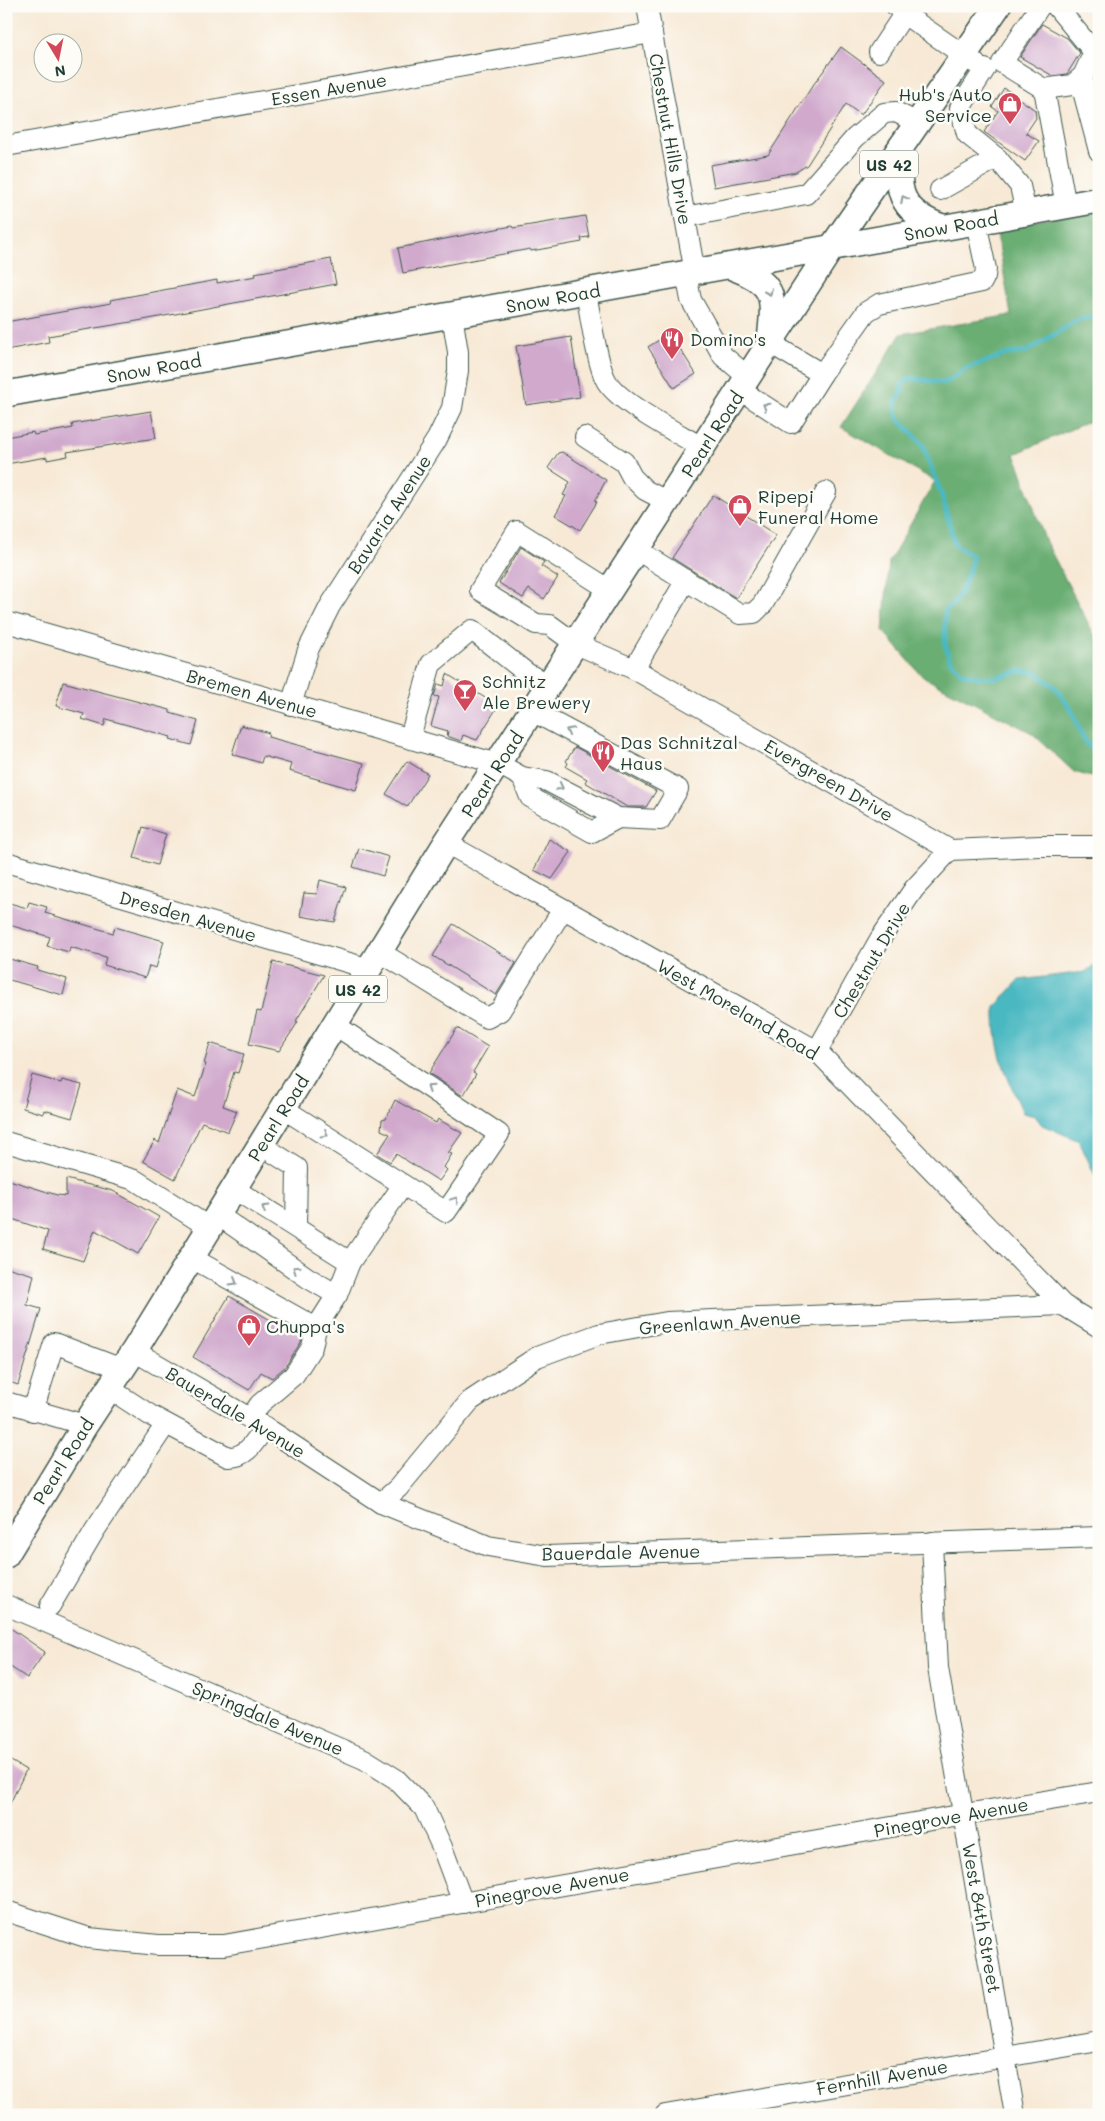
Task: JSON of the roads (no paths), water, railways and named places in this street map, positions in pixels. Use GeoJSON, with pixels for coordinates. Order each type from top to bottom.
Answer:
{"type":"FeatureCollection","features":[{"type":"Feature","properties":{"kind":"main road","name":"Pearl Road"},"geometry":{"type":"LineString","coordinates":[[6,1555],[85,1425],[122,1370],[262,1145],[446,844],[832,247],[998,6]]}},
{"type":"Feature","properties":{"kind":"main road"},"geometry":{"type":"LineString","coordinates":[[902,146],[898,184],[906,204],[924,221],[942,227]]}},
{"type":"Feature","properties":{"kind":"main road","name":"Snow Road"},"geometry":{"type":"LineString","coordinates":[[6,394],[1099,200]]}},
{"type":"Feature","properties":{"kind":"main road"},"geometry":{"type":"LineString","coordinates":[[730,266],[752,274],[764,283],[771,294],[774,308],[770,343]]}},
{"type":"Feature","properties":{"kind":"street","name":"Chestnut Hills Drive"},"geometry":{"type":"LineString","coordinates":[[647,6],[685,217],[691,300],[723,356],[744,383],[791,423],[822,374]]}},
{"type":"Feature","properties":{"kind":"street"},"geometry":{"type":"LineString","coordinates":[[1026,213],[1020,186],[997,158],[967,134],[960,108],[1040,6]]}},
{"type":"Feature","properties":{"kind":"street"},"geometry":{"type":"LineString","coordinates":[[879,52],[900,10],[963,56],[993,66],[1044,89],[1072,85],[1083,76],[1094,52],[1056,6]]}},
{"type":"Feature","properties":{"kind":"street","name":"Essen Avenue"},"geometry":{"type":"LineString","coordinates":[[6,146],[652,33]]}},
{"type":"Feature","properties":{"kind":"street"},"geometry":{"type":"LineString","coordinates":[[1083,76],[1084,95],[1099,150]]}},
{"type":"Feature","properties":{"kind":"street"},"geometry":{"type":"LineString","coordinates":[[1044,89],[1066,206]]}},
{"type":"Feature","properties":{"kind":"street"},"geometry":{"type":"LineString","coordinates":[[685,217],[806,194],[855,138],[884,113],[896,112],[917,123]]}},
{"type":"Feature","properties":{"kind":"street"},"geometry":{"type":"LineString","coordinates":[[940,190],[997,158]]}},
{"type":"Feature","properties":{"kind":"street"},"geometry":{"type":"LineString","coordinates":[[770,343],[822,374],[866,312],[880,304],[982,282],[986,276],[986,269],[976,222]]}},
{"type":"Feature","properties":{"kind":"street"},"geometry":{"type":"LineString","coordinates":[[586,292],[596,347],[606,380],[614,391],[626,401],[703,448]]}},
{"type":"Feature","properties":{"kind":"street","name":"Bavaria Avenue"},"geometry":{"type":"LineString","coordinates":[[291,705],[308,650],[330,606],[437,439],[452,408],[458,371],[458,352],[452,315]]}},
{"type":"Feature","properties":{"kind":"street"},"geometry":{"type":"LineString","coordinates":[[585,437],[624,462],[632,477],[645,490],[668,502]]}},
{"type":"Feature","properties":{"kind":"street"},"geometry":{"type":"LineString","coordinates":[[637,550],[740,614],[754,613],[763,604],[826,492]]}},
{"type":"Feature","properties":{"kind":"street","name":"Evergreen Drive"},"geometry":{"type":"LineString","coordinates":[[610,590],[517,531],[480,590],[536,624],[550,625],[576,644],[634,669],[950,850]]}},
{"type":"Feature","properties":{"kind":"street"},"geometry":{"type":"LineString","coordinates":[[634,669],[686,580]]}},
{"type":"Feature","properties":{"kind":"street","name":"Bremen Avenue"},"geometry":{"type":"LineString","coordinates":[[6,622],[291,705],[410,737],[498,764],[522,777],[548,780],[618,818],[660,820],[678,789],[532,711]]}},
{"type":"Feature","properties":{"kind":"street"},"geometry":{"type":"LineString","coordinates":[[410,737],[430,664],[472,630],[528,674],[550,684]]}},
{"type":"Feature","properties":{"kind":"street","name":"West Moreland Road"},"geometry":{"type":"LineString","coordinates":[[446,844],[817,1051],[1064,1305],[1099,1328]]}},
{"type":"Feature","properties":{"kind":"street"},"geometry":{"type":"LineString","coordinates":[[950,850],[1040,846],[1099,846]]}},
{"type":"Feature","properties":{"kind":"street","name":"Chestnut Drive"},"geometry":{"type":"LineString","coordinates":[[817,1051],[880,938],[914,889],[950,850]]}},
{"type":"Feature","properties":{"kind":"street","name":"Dresden Avenue"},"geometry":{"type":"LineString","coordinates":[[6,862],[375,961],[487,1018],[500,1011],[563,909]]}},
{"type":"Feature","properties":{"kind":"street"},"geometry":{"type":"LineString","coordinates":[[284,1108],[446,1212],[499,1134],[335,1025]]}},
{"type":"Feature","properties":{"kind":"street"},"geometry":{"type":"LineString","coordinates":[[6,1142],[135,1180],[214,1221],[337,1294]]}},
{"type":"Feature","properties":{"kind":"street"},"geometry":{"type":"LineString","coordinates":[[262,1145],[297,1168],[296,1227]]}},
{"type":"Feature","properties":{"kind":"street"},"geometry":{"type":"LineString","coordinates":[[33,1411],[54,1342],[122,1370],[166,1424],[228,1457],[235,1458],[247,1451],[258,1422],[260,1404],[294,1375],[312,1347],[316,1328],[337,1294],[350,1262],[403,1185]]}},
{"type":"Feature","properties":{"kind":"street"},"geometry":{"type":"LineString","coordinates":[[234,1188],[350,1262]]}},
{"type":"Feature","properties":{"kind":"street"},"geometry":{"type":"LineString","coordinates":[[192,1258],[316,1328]]}},
{"type":"Feature","properties":{"kind":"street","name":"Greenlawn Avenue"},"geometry":{"type":"LineString","coordinates":[[381,1504],[398,1488],[470,1402],[537,1357],[599,1334],[667,1322],[1064,1305]]}},
{"type":"Feature","properties":{"kind":"street","name":"Bauerdale Avenue"},"geometry":{"type":"LineString","coordinates":[[122,1370],[258,1422],[381,1504],[488,1546],[547,1556],[1099,1537]]}},
{"type":"Feature","properties":{"kind":"street"},"geometry":{"type":"LineString","coordinates":[[6,1402],[85,1425]]}},
{"type":"Feature","properties":{"kind":"street"},"geometry":{"type":"LineString","coordinates":[[50,1606],[95,1530],[166,1424]]}},
{"type":"Feature","properties":{"kind":"street","name":"West 84th Street"},"geometry":{"type":"LineString","coordinates":[[932,1542],[938,1668],[965,1814],[1016,2115]]}},
{"type":"Feature","properties":{"kind":"street","name":"Springdale Avenue"},"geometry":{"type":"LineString","coordinates":[[6,1605],[364,1759],[396,1779],[424,1808],[442,1847],[463,1903]]}},
{"type":"Feature","properties":{"kind":"street","name":"Pinegrove Avenue"},"geometry":{"type":"LineString","coordinates":[[6,1912],[89,1938],[158,1945],[224,1945],[1099,1792]]}},
{"type":"Feature","properties":{"kind":"street","name":"Fernhill Avenue"},"geometry":{"type":"LineString","coordinates":[[665,2115],[1099,2041]]}},
{"type":"Feature","properties":{"kind":"water"},"geometry":{"type":"Polygon","coordinates":[[[1099,962],[1099,1184],[1079,1141],[1042,1125],[1035,1116],[1023,1113],[1002,1062],[995,1023],[995,1007],[1019,980],[1085,972],[1099,962]]]}},
{"type":"Feature","properties":{"kind":"waterway"},"geometry":{"type":"LineString","coordinates":[[1099,317],[1079,319],[1026,352],[1007,354],[967,368],[945,383],[910,378],[902,385],[901,394],[896,402],[897,417],[922,444],[941,493],[955,545],[973,556],[960,593],[945,611],[945,644],[950,661],[962,673],[979,677],[994,678],[1020,671],[1035,672],[1055,687],[1072,711],[1084,740],[1099,757]]}},
{"type":"Feature","properties":{"kind":"place","name":"Hub's Auto Service"},"geometry":{"type":"Point","coordinates":[1010,125]}},
{"type":"Feature","properties":{"kind":"place","name":"Domino's"},"geometry":{"type":"Point","coordinates":[672,360]}},
{"type":"Feature","properties":{"kind":"place","name":"Ripepi Funeral Home"},"geometry":{"type":"Point","coordinates":[740,527]}},
{"type":"Feature","properties":{"kind":"place","name":"Schnitz Ale Brewery"},"geometry":{"type":"Point","coordinates":[465,712]}},
{"type":"Feature","properties":{"kind":"place","name":"Das Schnitzal Haus"},"geometry":{"type":"Point","coordinates":[603,773]}},
{"type":"Feature","properties":{"kind":"place","name":"Chuppa's"},"geometry":{"type":"Point","coordinates":[249,1347]}}]}
